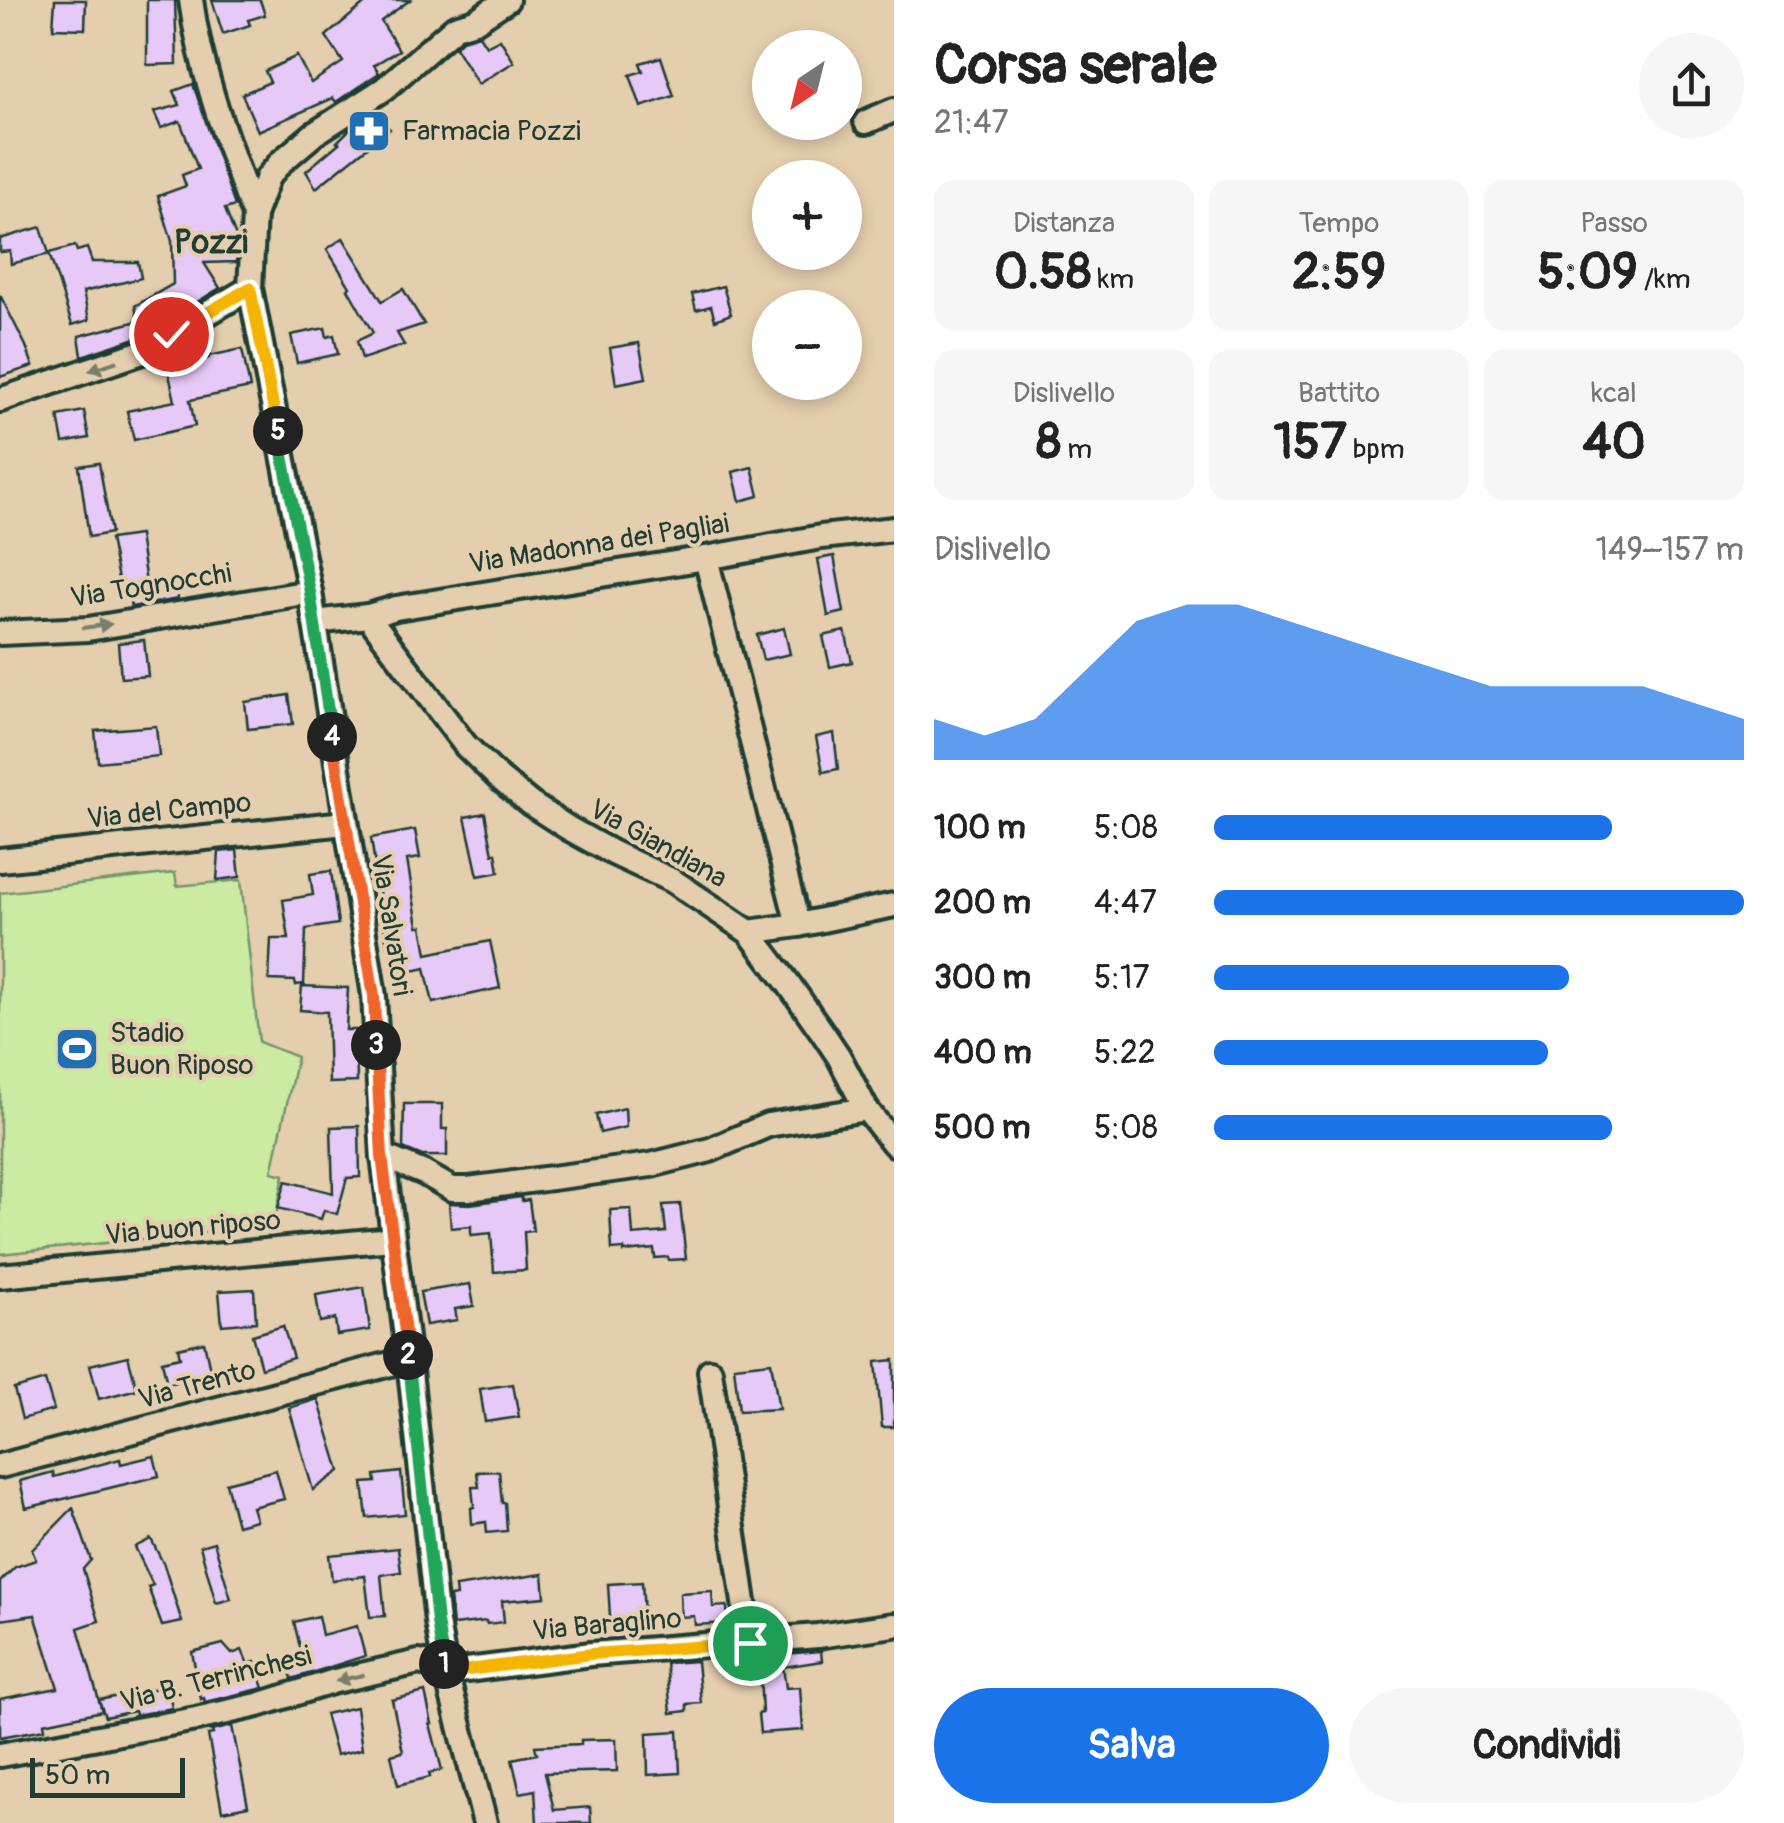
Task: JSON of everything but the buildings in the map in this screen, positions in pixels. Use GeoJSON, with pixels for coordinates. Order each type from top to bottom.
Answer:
{"type":"FeatureCollection","features":[{"type":"Feature","properties":{"kind":"street"},"geometry":{"type":"LineString","coordinates":[[191,0],[196,41],[208,86],[254,215]]}},
{"type":"Feature","properties":{"kind":"street"},"geometry":{"type":"LineString","coordinates":[[254,215],[268,177],[281,162],[314,134],[384,88],[456,27],[475,21],[507,0]]}},
{"type":"Feature","properties":{"kind":"street"},"geometry":{"type":"LineString","coordinates":[[866,122],[894,110]]}},
{"type":"Feature","properties":{"kind":"street","name":"Via Salvatori"},"geometry":{"type":"LineString","coordinates":[[254,215],[250,288],[310,592],[374,996],[382,1156],[437,1622],[485,1823]]}},
{"type":"Feature","properties":{"kind":"street"},"geometry":{"type":"LineString","coordinates":[[0,400],[146,350],[250,288]]}},
{"type":"Feature","properties":{"kind":"street","name":"Via Madonna dei Pagliai"},"geometry":{"type":"LineString","coordinates":[[315,622],[821,537],[894,529]]}},
{"type":"Feature","properties":{"kind":"street"},"geometry":{"type":"LineString","coordinates":[[706,558],[798,925]]}},
{"type":"Feature","properties":{"kind":"street","name":"Via Tognocchi"},"geometry":{"type":"LineString","coordinates":[[0,634],[88,628],[310,592]]}},
{"type":"Feature","properties":{"kind":"street","name":"Via Giandiana"},"geometry":{"type":"LineString","coordinates":[[368,616],[466,746],[499,778],[568,828],[673,882],[748,932],[823,1033],[866,1109],[894,1144]]}},
{"type":"Feature","properties":{"kind":"street","name":"Via del Campo"},"geometry":{"type":"LineString","coordinates":[[0,860],[345,823]]}},
{"type":"Feature","properties":{"kind":"street"},"geometry":{"type":"LineString","coordinates":[[748,932],[894,905]]}},
{"type":"Feature","properties":{"kind":"street"},"geometry":{"type":"LineString","coordinates":[[382,1156],[452,1189],[468,1188],[651,1164],[710,1150],[768,1125],[866,1109]]}},
{"type":"Feature","properties":{"kind":"street","name":"Via buon riposo"},"geometry":{"type":"LineString","coordinates":[[0,1276],[392,1240]]}},
{"type":"Feature","properties":{"kind":"street","name":"Via Trento"},"geometry":{"type":"LineString","coordinates":[[0,1466],[409,1361]]}},
{"type":"Feature","properties":{"kind":"street"},"geometry":{"type":"LineString","coordinates":[[710,1371],[750,1643]]}},
{"type":"Feature","properties":{"kind":"street","name":"Via Baraglino"},"geometry":{"type":"LineString","coordinates":[[445,1668],[460,1671],[591,1654],[750,1643],[894,1625]]}},
{"type":"Feature","properties":{"kind":"street","name":"Via B. Terrinchesi"},"geometry":{"type":"LineString","coordinates":[[0,1754],[227,1712],[419,1662],[445,1668]]}},
{"type":"Feature","properties":{"kind":"green space"},"geometry":{"type":"Polygon","coordinates":[[[175,873],[177,886],[241,880],[259,1042],[297,1057],[272,1172],[284,1175],[274,1225],[0,1254],[0,893],[175,873]]]}},
{"type":"Feature","properties":{"kind":"place","name":"Farmacia Pozzi"},"geometry":{"type":"Point","coordinates":[369,131]}},
{"type":"Feature","properties":{"kind":"place","name":"Stadio Buon Riposo"},"geometry":{"type":"Point","coordinates":[77,1049]}},
{"type":"Feature","properties":{"kind":"district","name":"Pozzi"},"geometry":{"type":"Point","coordinates":[211,243]}},
{"type":"Feature","properties":{"kind":"route"},"geometry":{"type":"LineString","coordinates":[[171,334],[250,288],[310,592],[374,996],[382,1156],[445,1668],[460,1671],[591,1654],[750,1643]]}}]}
